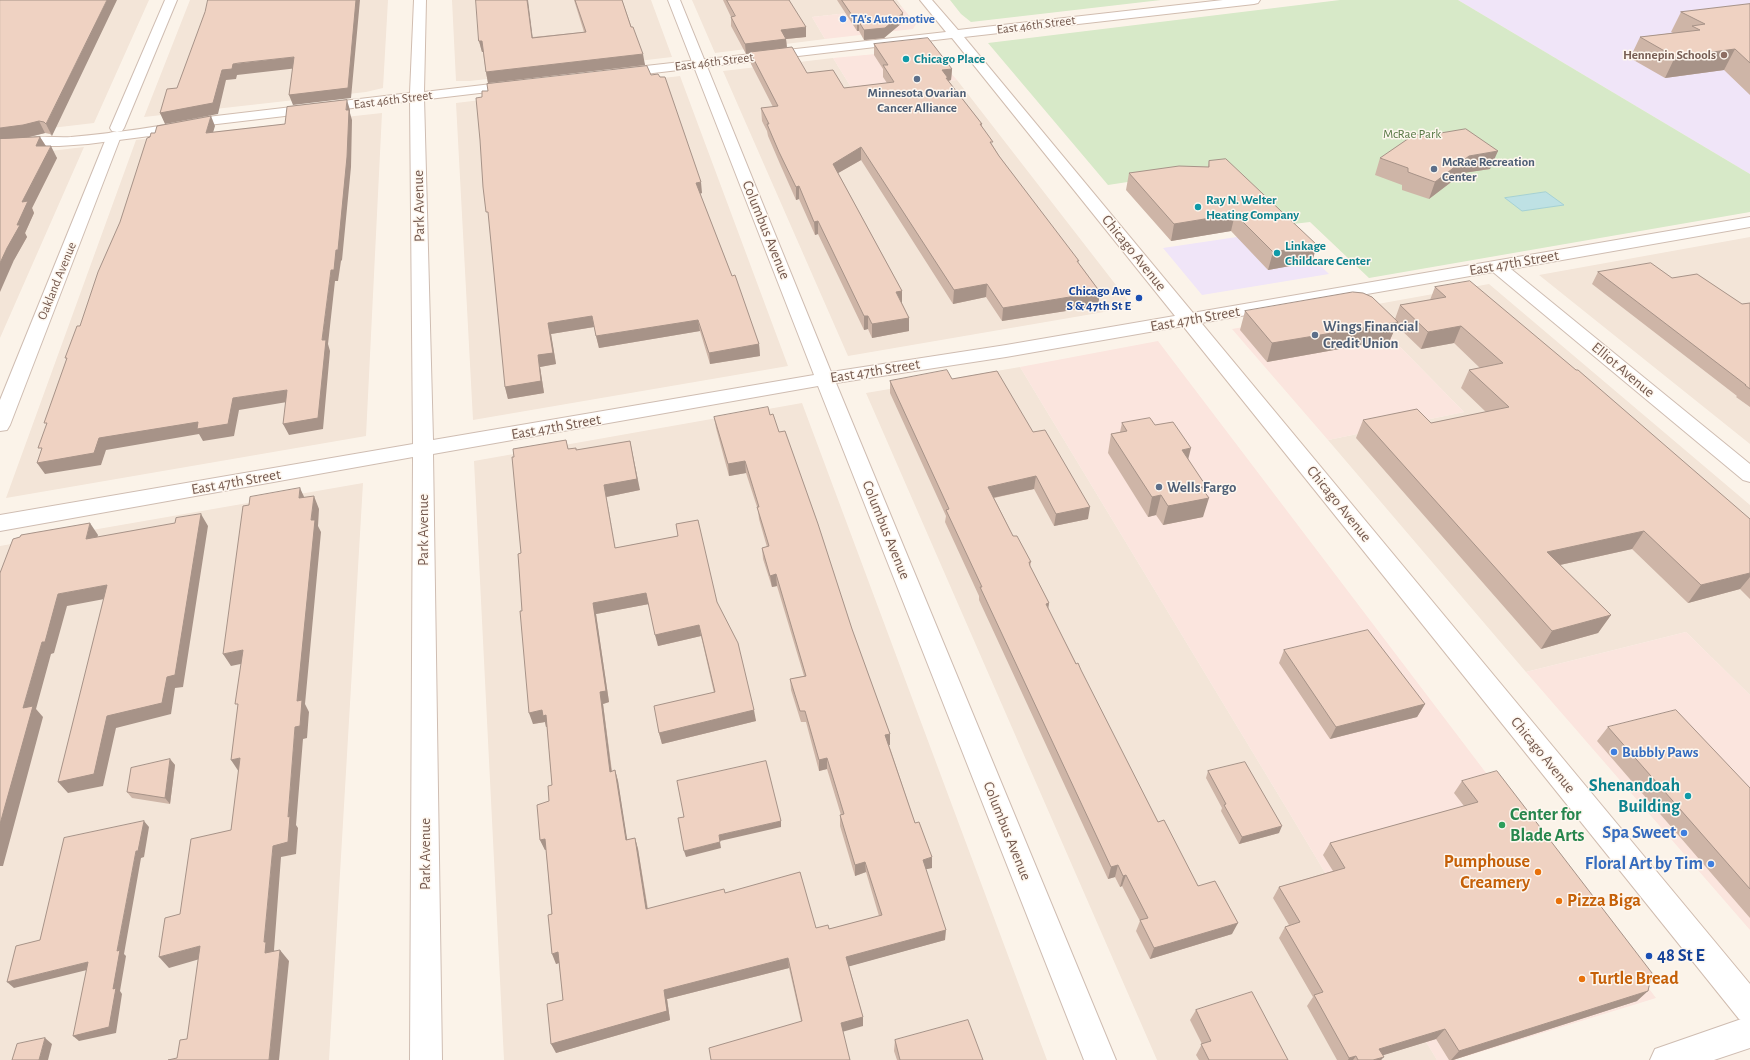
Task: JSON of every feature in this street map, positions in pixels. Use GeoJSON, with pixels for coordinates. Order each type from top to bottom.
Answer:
{"type":"FeatureCollection","features":[{"type":"Feature","properties":{"kind":"street","name":"Oakland Avenue"},"geometry":{"type":"LineString","coordinates":[[0,425],[116,132],[171,0]]}},
{"type":"Feature","properties":{"kind":"street","name":"Park Avenue"},"geometry":{"type":"LineString","coordinates":[[420,0],[418,97],[423,449],[426,1060]]}},
{"type":"Feature","properties":{"kind":"street","name":"Columbus Avenue"},"geometry":{"type":"LineString","coordinates":[[674,0],[825,379],[1100,1060]]}},
{"type":"Feature","properties":{"kind":"street","name":"Chicago Avenue"},"geometry":{"type":"LineString","coordinates":[[926,0],[998,86],[1750,1008]]}},
{"type":"Feature","properties":{"kind":"street","name":"East 46th Street"},"geometry":{"type":"LineString","coordinates":[[609,75],[1254,0]]}},
{"type":"Feature","properties":{"kind":"street","name":"East 46th Street"},"geometry":{"type":"LineString","coordinates":[[15,144],[30,142],[49,144],[116,132],[174,129],[199,122],[528,84]]}},
{"type":"Feature","properties":{"kind":"street","name":"East 47th Street"},"geometry":{"type":"LineString","coordinates":[[0,523],[825,379],[1006,351],[1750,222]]}},
{"type":"Feature","properties":{"kind":"street","name":"Elliot Avenue"},"geometry":{"type":"LineString","coordinates":[[1497,266],[1750,475]]}},
{"type":"Feature","properties":{"kind":"street"},"geometry":{"type":"LineString","coordinates":[[1666,1060],[1750,1032]]}},
{"type":"Feature","properties":{"kind":"shaded area"},"geometry":{"type":"Polygon","coordinates":[[[0,0],[149,0],[94,123],[0,134],[0,0]]]}},
{"type":"Feature","properties":{"kind":"shaded area"},"geometry":{"type":"Polygon","coordinates":[[[190,0],[388,0],[383,88],[366,92],[144,117],[190,0]]]}},
{"type":"Feature","properties":{"kind":"shaded area"},"geometry":{"type":"Polygon","coordinates":[[[452,0],[651,0],[672,57],[470,81],[456,81],[452,0]]]}},
{"type":"Feature","properties":{"kind":"shaded area"},"geometry":{"type":"Polygon","coordinates":[[[692,0],[897,0],[902,7],[812,17],[825,39],[715,53],[692,0]]]}},
{"type":"Feature","properties":{"kind":"shaded area"},"geometry":{"type":"Polygon","coordinates":[[[1458,0],[1750,0],[1750,174],[1458,0]]]}},
{"type":"Feature","properties":{"kind":"shaded area"},"geometry":{"type":"Polygon","coordinates":[[[902,7],[916,24],[913,29],[825,39],[812,17],[902,7]]]}},
{"type":"Feature","properties":{"kind":"shaded area"},"geometry":{"type":"Polygon","coordinates":[[[929,49],[957,80],[854,92],[833,58],[929,49]]]}},
{"type":"Feature","properties":{"kind":"shaded area"},"geometry":{"type":"Polygon","coordinates":[[[833,58],[854,92],[957,80],[1133,307],[848,356],[723,71],[833,58]]]}},
{"type":"Feature","properties":{"kind":"shaded area"},"geometry":{"type":"Polygon","coordinates":[[[680,76],[788,366],[473,420],[456,103],[680,76]]]}},
{"type":"Feature","properties":{"kind":"shaded area"},"geometry":{"type":"Polygon","coordinates":[[[382,113],[366,436],[6,498],[136,140],[382,113]]]}},
{"type":"Feature","properties":{"kind":"shaded area"},"geometry":{"type":"Polygon","coordinates":[[[84,147],[0,338],[0,157],[84,147]]]}},
{"type":"Feature","properties":{"kind":"shaded area"},"geometry":{"type":"Polygon","coordinates":[[[1284,230],[1329,274],[1202,295],[1163,248],[1284,230]]]}},
{"type":"Feature","properties":{"kind":"shaded area"},"geometry":{"type":"Polygon","coordinates":[[[1750,237],[1750,444],[1539,275],[1750,237]]]}},
{"type":"Feature","properties":{"kind":"shaded area"},"geometry":{"type":"Polygon","coordinates":[[[1489,284],[1750,505],[1750,695],[1686,632],[1526,672],[1328,440],[1464,412],[1361,307],[1489,284]]]}},
{"type":"Feature","properties":{"kind":"shaded area"},"geometry":{"type":"Polygon","coordinates":[[[1361,307],[1464,412],[1328,440],[1232,329],[1361,307]]]}},
{"type":"Feature","properties":{"kind":"shaded area"},"geometry":{"type":"Polygon","coordinates":[[[1158,341],[1656,998],[1454,1060],[1437,1060],[1020,367],[1158,341]]]}},
{"type":"Feature","properties":{"kind":"shaded area"},"geometry":{"type":"Polygon","coordinates":[[[1020,367],[1437,1060],[1157,1060],[866,393],[1020,367]]]}},
{"type":"Feature","properties":{"kind":"shaded area"},"geometry":{"type":"Polygon","coordinates":[[[802,403],[1047,1060],[504,1060],[474,461],[802,403]]]}},
{"type":"Feature","properties":{"kind":"shaded area"},"geometry":{"type":"Polygon","coordinates":[[[363,483],[329,1060],[0,1060],[0,546],[363,483]]]}},
{"type":"Feature","properties":{"kind":"shaded area"},"geometry":{"type":"Polygon","coordinates":[[[1686,632],[1750,695],[1750,930],[1526,672],[1686,632]]]}},
{"type":"Feature","properties":{"kind":"green space"},"geometry":{"type":"Polygon","coordinates":[[[950,0],[1161,0],[971,22],[961,14],[950,0]]]}},
{"type":"Feature","properties":{"kind":"green space","name":"McRae Park"},"geometry":{"type":"Polygon","coordinates":[[[1340,0],[1458,0],[1750,174],[1750,212],[1369,278],[1310,222],[1293,224],[1232,166],[1108,185],[988,43],[1340,0]]]}},
{"type":"Feature","properties":{"kind":"water"},"geometry":{"type":"Polygon","coordinates":[[[1546,192],[1564,205],[1522,211],[1505,198],[1546,192]]]}},
{"type":"Feature","properties":{"kind":"building"},"geometry":{"type":"Polygon","coordinates":[[[0,0],[107,0],[46,124],[39,121],[0,128],[0,0]]]}},
{"type":"Feature","properties":{"kind":"building"},"geometry":{"type":"Polygon","coordinates":[[[208,0],[356,0],[348,88],[289,95],[294,57],[239,63],[233,64],[232,69],[222,70],[213,103],[160,113],[167,89],[177,88],[208,0]]]}},
{"type":"Feature","properties":{"kind":"building"},"geometry":{"type":"Polygon","coordinates":[[[476,0],[527,0],[532,38],[586,32],[575,0],[622,0],[631,27],[633,27],[643,54],[486,72],[482,41],[479,41],[476,0]]]}},
{"type":"Feature","properties":{"kind":"building"},"geometry":{"type":"Polygon","coordinates":[[[727,0],[789,0],[806,27],[781,30],[786,39],[745,44],[731,17],[735,16],[727,0]]]}},
{"type":"Feature","properties":{"kind":"building"},"geometry":{"type":"Polygon","coordinates":[[[842,0],[893,0],[903,13],[885,28],[864,30],[842,0]]]}},
{"type":"Feature","properties":{"kind":"building"},"geometry":{"type":"Polygon","coordinates":[[[1750,4],[1750,63],[1735,49],[1675,57],[1640,37],[1700,30],[1692,26],[1705,24],[1681,12],[1750,4]]]}},
{"type":"Feature","properties":{"kind":"building"},"geometry":{"type":"Polygon","coordinates":[[[928,38],[952,69],[942,70],[948,78],[946,78],[982,124],[980,124],[993,142],[990,142],[999,156],[1079,261],[1077,261],[1100,292],[1003,308],[987,284],[954,290],[861,147],[833,164],[902,291],[896,292],[909,318],[872,324],[868,316],[864,316],[818,221],[814,222],[799,186],[796,187],[779,152],[767,124],[769,124],[761,108],[778,106],[750,52],[792,47],[807,73],[833,70],[844,88],[894,82],[883,65],[888,65],[874,44],[928,38]]]}},
{"type":"Feature","properties":{"kind":"building"},"geometry":{"type":"Polygon","coordinates":[[[647,66],[651,75],[658,74],[660,77],[665,77],[701,182],[696,183],[732,276],[735,275],[759,344],[709,353],[698,320],[596,336],[592,316],[548,323],[553,353],[538,355],[541,381],[505,387],[488,212],[486,212],[483,187],[476,98],[482,97],[482,91],[488,91],[487,84],[647,66]]]}},
{"type":"Feature","properties":{"kind":"building"},"geometry":{"type":"Polygon","coordinates":[[[347,100],[346,110],[349,110],[347,157],[338,250],[336,250],[334,270],[331,270],[322,340],[326,340],[318,418],[283,424],[287,390],[233,398],[228,424],[197,429],[198,422],[99,438],[94,453],[37,463],[42,448],[38,448],[47,423],[44,423],[67,358],[65,358],[77,326],[80,326],[98,272],[120,222],[147,138],[150,137],[151,133],[155,133],[157,126],[211,116],[206,133],[285,124],[287,107],[347,100]]]}},
{"type":"Feature","properties":{"kind":"building"},"geometry":{"type":"Polygon","coordinates":[[[1466,129],[1498,151],[1469,156],[1435,182],[1408,172],[1408,168],[1380,158],[1415,134],[1422,136],[1466,129]]]}},
{"type":"Feature","properties":{"kind":"building"},"geometry":{"type":"Polygon","coordinates":[[[40,137],[36,146],[51,146],[22,202],[28,201],[17,225],[20,225],[0,263],[0,139],[40,137]]]}},
{"type":"Feature","properties":{"kind":"building"},"geometry":{"type":"Polygon","coordinates":[[[1226,159],[1317,245],[1273,252],[1235,214],[1174,224],[1129,173],[1179,166],[1209,167],[1209,161],[1226,159]]]}},
{"type":"Feature","properties":{"kind":"building"},"geometry":{"type":"Polygon","coordinates":[[[1651,263],[1672,278],[1697,274],[1742,304],[1750,303],[1750,389],[1598,272],[1651,263]]]}},
{"type":"Feature","properties":{"kind":"building"},"geometry":{"type":"Polygon","coordinates":[[[1470,281],[1576,370],[1578,370],[1750,519],[1750,573],[1701,585],[1644,531],[1547,552],[1611,615],[1552,631],[1363,420],[1417,409],[1431,423],[1509,407],[1469,370],[1503,363],[1461,326],[1428,332],[1400,305],[1446,297],[1435,287],[1470,281]]]}},
{"type":"Feature","properties":{"kind":"building"},"geometry":{"type":"Polygon","coordinates":[[[1353,292],[1363,293],[1372,297],[1398,322],[1272,343],[1245,311],[1353,292]]]}},
{"type":"Feature","properties":{"kind":"building"},"geometry":{"type":"Polygon","coordinates":[[[947,370],[952,379],[997,371],[1033,432],[1045,430],[1090,507],[1056,514],[1036,476],[988,487],[1013,536],[1017,536],[1031,562],[1029,562],[1030,566],[1049,603],[1046,604],[1076,664],[1078,663],[1158,822],[1164,820],[1198,886],[1215,881],[1238,923],[1154,948],[1140,920],[1148,918],[1126,875],[1123,876],[1118,865],[1111,867],[980,587],[982,587],[946,510],[949,509],[890,381],[947,370]]]}},
{"type":"Feature","properties":{"kind":"building"},"geometry":{"type":"Polygon","coordinates":[[[768,407],[770,415],[773,414],[779,432],[785,431],[818,524],[852,629],[890,734],[885,735],[915,823],[919,822],[932,857],[923,860],[946,930],[846,957],[863,1017],[841,1023],[850,1060],[711,1060],[709,1048],[802,1021],[788,958],[664,990],[667,1011],[551,1044],[547,1004],[563,1000],[558,952],[552,954],[548,915],[552,914],[545,839],[540,840],[537,805],[549,801],[548,786],[552,785],[546,715],[543,716],[542,710],[529,713],[520,611],[522,611],[518,554],[521,553],[512,457],[514,457],[513,449],[566,440],[568,449],[576,448],[576,450],[630,441],[637,479],[604,485],[615,548],[678,536],[676,524],[698,520],[717,602],[738,643],[754,710],[659,733],[654,706],[715,692],[699,625],[655,635],[646,593],[593,603],[606,691],[600,692],[610,772],[615,770],[626,840],[635,838],[646,909],[724,889],[725,893],[800,872],[816,928],[828,925],[829,929],[882,915],[865,862],[855,865],[840,815],[844,814],[827,758],[819,760],[805,711],[800,711],[790,679],[806,676],[776,574],[770,576],[762,548],[769,546],[745,461],[728,464],[714,417],[768,407]]]}},
{"type":"Feature","properties":{"kind":"building"},"geometry":{"type":"Polygon","coordinates":[[[1150,418],[1155,425],[1173,422],[1191,448],[1182,450],[1206,486],[1201,487],[1209,498],[1168,506],[1161,495],[1152,497],[1111,434],[1127,431],[1122,423],[1150,418]]]}},
{"type":"Feature","properties":{"kind":"building"},"geometry":{"type":"Polygon","coordinates":[[[300,488],[299,498],[314,496],[311,520],[315,520],[297,701],[302,700],[300,726],[295,727],[288,817],[290,816],[288,842],[273,846],[264,942],[266,942],[265,953],[280,950],[269,1060],[168,1060],[177,1058],[180,1040],[187,1039],[200,946],[159,957],[165,918],[180,914],[191,839],[231,830],[240,758],[231,760],[238,704],[235,704],[243,650],[223,654],[243,506],[249,505],[250,497],[300,488]]]}},
{"type":"Feature","properties":{"kind":"building"},"geometry":{"type":"Polygon","coordinates":[[[201,514],[175,675],[167,677],[162,703],[107,716],[94,774],[58,782],[107,585],[58,594],[45,642],[42,642],[23,708],[33,706],[0,824],[0,573],[13,539],[20,537],[21,535],[90,523],[86,539],[175,523],[176,518],[201,514]]]}},
{"type":"Feature","properties":{"kind":"building"},"geometry":{"type":"Polygon","coordinates":[[[1368,630],[1425,704],[1336,727],[1284,650],[1368,630]]]}},
{"type":"Feature","properties":{"kind":"building","name":"Shenandoah Building"},"geometry":{"type":"Polygon","coordinates":[[[1676,710],[1750,788],[1750,889],[1608,727],[1676,710]]]}},
{"type":"Feature","properties":{"kind":"building"},"geometry":{"type":"Polygon","coordinates":[[[170,759],[165,798],[127,792],[131,768],[170,759]]]}},
{"type":"Feature","properties":{"kind":"building"},"geometry":{"type":"Polygon","coordinates":[[[766,761],[781,821],[719,835],[720,842],[684,851],[678,818],[684,817],[677,781],[766,761]]]}},
{"type":"Feature","properties":{"kind":"building"},"geometry":{"type":"Polygon","coordinates":[[[1245,762],[1282,826],[1242,837],[1224,805],[1226,804],[1208,771],[1245,762]]]}},
{"type":"Feature","properties":{"kind":"building"},"geometry":{"type":"Polygon","coordinates":[[[1497,771],[1652,973],[1648,991],[1459,1051],[1445,1029],[1379,1049],[1384,1057],[1373,1060],[1358,1060],[1356,1056],[1349,1058],[1314,995],[1323,992],[1285,927],[1300,922],[1279,887],[1345,868],[1330,843],[1478,802],[1462,781],[1497,771]]]}},
{"type":"Feature","properties":{"kind":"building"},"geometry":{"type":"Polygon","coordinates":[[[144,821],[138,851],[136,851],[117,951],[120,950],[113,989],[116,988],[109,1027],[73,1036],[88,962],[7,982],[16,946],[40,940],[64,838],[144,821]]]}},
{"type":"Feature","properties":{"kind":"building"},"geometry":{"type":"Polygon","coordinates":[[[1252,992],[1288,1060],[1209,1060],[1201,1044],[1211,1041],[1196,1010],[1252,992]]]}},
{"type":"Feature","properties":{"kind":"building"},"geometry":{"type":"Polygon","coordinates":[[[968,1020],[983,1060],[900,1060],[895,1040],[968,1020]]]}},
{"type":"Feature","properties":{"kind":"building"},"geometry":{"type":"Polygon","coordinates":[[[45,1038],[39,1060],[12,1060],[17,1044],[45,1038]]]}},
{"type":"Feature","properties":{"kind":"place","name":"TA's Automotive"},"geometry":{"type":"Point","coordinates":[843,19]}},
{"type":"Feature","properties":{"kind":"place","name":"Hennepin Schools"},"geometry":{"type":"Point","coordinates":[1724,55]}},
{"type":"Feature","properties":{"kind":"place","name":"Chicago Place"},"geometry":{"type":"Point","coordinates":[906,59]}},
{"type":"Feature","properties":{"kind":"place","name":"Minnesota Ovarian Cancer Alliance"},"geometry":{"type":"Point","coordinates":[917,79]}},
{"type":"Feature","properties":{"kind":"place","name":"McRae Recreation Center"},"geometry":{"type":"Point","coordinates":[1434,169]}},
{"type":"Feature","properties":{"kind":"place","name":"Ray N. Welter Heating Company"},"geometry":{"type":"Point","coordinates":[1198,207]}},
{"type":"Feature","properties":{"kind":"place","name":"Linkage Childcare Center"},"geometry":{"type":"Point","coordinates":[1277,253]}},
{"type":"Feature","properties":{"kind":"place","name":"Chicago Ave S & 47th St E"},"geometry":{"type":"Point","coordinates":[1139,298]}},
{"type":"Feature","properties":{"kind":"place","name":"Wings Financial Credit Union"},"geometry":{"type":"Point","coordinates":[1315,335]}},
{"type":"Feature","properties":{"kind":"place","name":"Wells Fargo"},"geometry":{"type":"Point","coordinates":[1159,487]}},
{"type":"Feature","properties":{"kind":"place","name":"Bubbly Paws"},"geometry":{"type":"Point","coordinates":[1614,752]}},
{"type":"Feature","properties":{"kind":"place","name":"Shenandoah Building"},"geometry":{"type":"Point","coordinates":[1688,796]}},
{"type":"Feature","properties":{"kind":"place","name":"Center for Blade Arts"},"geometry":{"type":"Point","coordinates":[1502,825]}},
{"type":"Feature","properties":{"kind":"place","name":"Spa Sweet"},"geometry":{"type":"Point","coordinates":[1684,833]}},
{"type":"Feature","properties":{"kind":"place","name":"Floral Art by Tim"},"geometry":{"type":"Point","coordinates":[1711,864]}},
{"type":"Feature","properties":{"kind":"place","name":"Pumphouse Creamery"},"geometry":{"type":"Point","coordinates":[1538,872]}},
{"type":"Feature","properties":{"kind":"place","name":"Pizza Biga"},"geometry":{"type":"Point","coordinates":[1559,901]}},
{"type":"Feature","properties":{"kind":"place","name":"48 St E"},"geometry":{"type":"Point","coordinates":[1649,956]}},
{"type":"Feature","properties":{"kind":"place","name":"Turtle Bread"},"geometry":{"type":"Point","coordinates":[1582,979]}}]}
